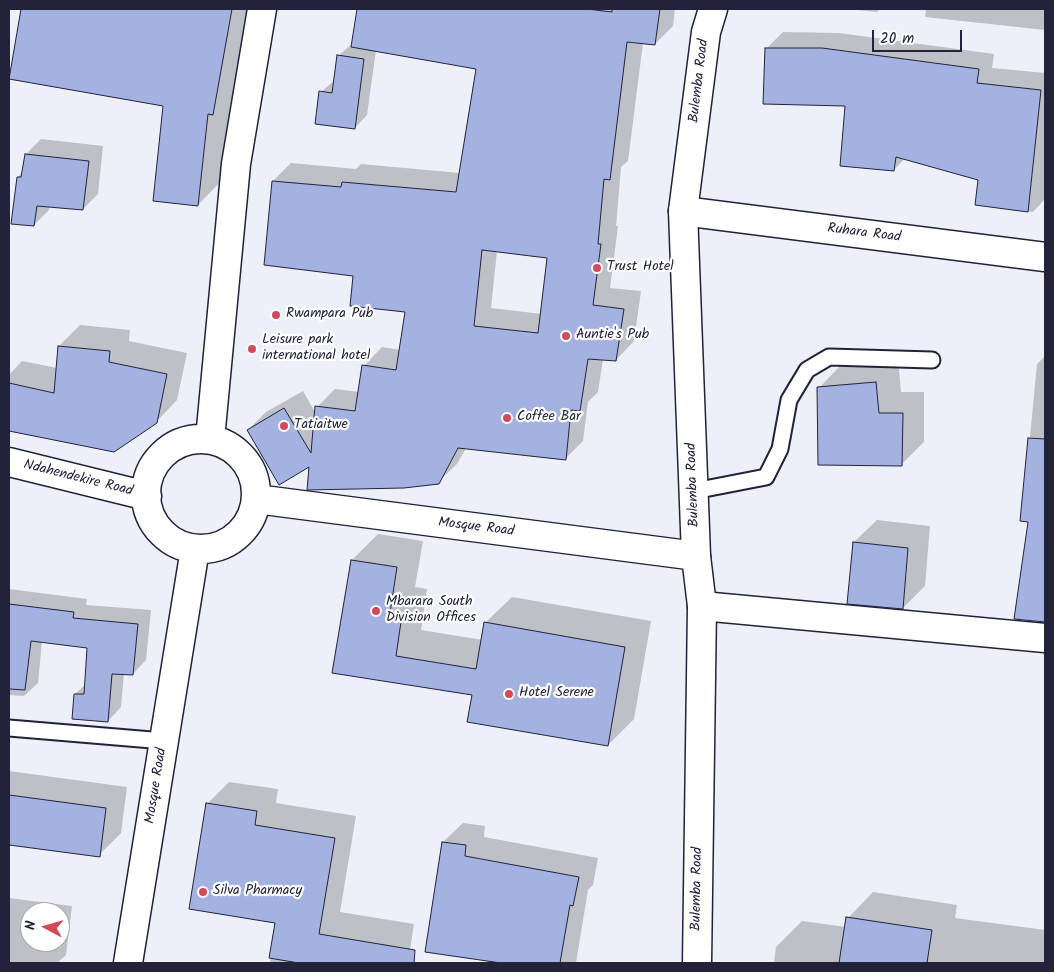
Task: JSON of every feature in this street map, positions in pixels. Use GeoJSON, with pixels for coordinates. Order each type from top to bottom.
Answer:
{"type":"FeatureCollection","features":[{"type":"Feature","properties":{"kind":"street"},"geometry":{"type":"LineString","coordinates":[[210,439],[236,164],[262,9]]}},
{"type":"Feature","properties":{"kind":"street","name":"Bulemba Road"},"geometry":{"type":"LineString","coordinates":[[697,963],[702,606],[696,556],[683,212],[706,32],[713,9]]}},
{"type":"Feature","properties":{"kind":"street","name":"Ruhara Road"},"geometry":{"type":"LineString","coordinates":[[683,212],[1045,257]]}},
{"type":"Feature","properties":{"kind":"street"},"geometry":{"type":"LineString","coordinates":[[191,439],[210,439],[226,444],[244,460],[255,482],[256,499],[252,516],[242,531],[228,542],[212,549],[195,549],[178,545],[164,536],[154,523],[147,508],[147,496],[150,473],[159,457],[174,445],[191,439]]}},
{"type":"Feature","properties":{"kind":"street","name":"Ndahendekire Road"},"geometry":{"type":"LineString","coordinates":[[9,462],[147,496]]}},
{"type":"Feature","properties":{"kind":"street","name":"Mosque Road"},"geometry":{"type":"LineString","coordinates":[[256,499],[696,556]]}},
{"type":"Feature","properties":{"kind":"street","name":"Mosque Road"},"geometry":{"type":"LineString","coordinates":[[128,963],[195,549]]}},
{"type":"Feature","properties":{"kind":"street"},"geometry":{"type":"LineString","coordinates":[[702,606],[1045,638]]}},
{"type":"Feature","properties":{"kind":"lane"},"geometry":{"type":"LineString","coordinates":[[694,491],[766,477],[780,449],[789,400],[807,370],[828,358],[932,360]]}},
{"type":"Feature","properties":{"kind":"lane"},"geometry":{"type":"LineString","coordinates":[[9,728],[164,741]]}},
{"type":"Feature","properties":{"kind":"building"},"geometry":{"type":"Polygon","coordinates":[[[21,9],[232,9],[213,115],[208,114],[198,206],[153,201],[163,106],[9,79],[21,9]]]}},
{"type":"Feature","properties":{"kind":"building"},"geometry":{"type":"Polygon","coordinates":[[[357,9],[587,9],[612,12],[612,9],[660,9],[655,45],[627,42],[610,180],[604,179],[598,244],[601,244],[593,305],[624,309],[616,361],[588,359],[580,411],[571,410],[566,460],[458,448],[439,484],[404,488],[307,490],[309,467],[279,485],[247,430],[284,408],[311,453],[315,406],[355,411],[362,365],[396,370],[405,312],[350,306],[353,276],[264,265],[272,181],[341,187],[342,182],[456,192],[476,69],[351,47],[357,9]],[[482,250],[474,326],[538,333],[547,258],[482,250]]]}},
{"type":"Feature","properties":{"kind":"building"},"geometry":{"type":"Polygon","coordinates":[[[765,48],[822,48],[979,69],[977,83],[1041,90],[1028,212],[975,205],[978,180],[896,157],[894,171],[840,166],[845,106],[763,104],[765,48]]]}},
{"type":"Feature","properties":{"kind":"building"},"geometry":{"type":"Polygon","coordinates":[[[337,55],[364,59],[355,129],[315,124],[319,91],[332,93],[337,55]]]}},
{"type":"Feature","properties":{"kind":"building"},"geometry":{"type":"Polygon","coordinates":[[[25,154],[89,161],[83,210],[37,206],[34,226],[11,224],[17,177],[21,177],[25,154]]]}},
{"type":"Feature","properties":{"kind":"building"},"geometry":{"type":"Polygon","coordinates":[[[58,346],[110,351],[109,362],[167,374],[157,423],[114,452],[9,431],[9,383],[54,393],[58,346]]]}},
{"type":"Feature","properties":{"kind":"building"},"geometry":{"type":"Polygon","coordinates":[[[876,382],[879,413],[903,413],[902,466],[818,465],[817,387],[876,382]]]}},
{"type":"Feature","properties":{"kind":"building"},"geometry":{"type":"Polygon","coordinates":[[[1028,438],[1045,439],[1045,622],[1014,619],[1028,522],[1020,521],[1028,438]]]}},
{"type":"Feature","properties":{"kind":"building"},"geometry":{"type":"Polygon","coordinates":[[[853,542],[908,548],[903,609],[847,604],[853,542]]]}},
{"type":"Feature","properties":{"kind":"building"},"geometry":{"type":"Polygon","coordinates":[[[351,560],[397,567],[390,613],[402,615],[396,656],[476,669],[484,622],[625,647],[608,746],[467,722],[472,695],[332,673],[351,560]]]}},
{"type":"Feature","properties":{"kind":"building"},"geometry":{"type":"Polygon","coordinates":[[[9,604],[74,612],[73,618],[138,624],[133,675],[112,674],[108,722],[72,719],[74,694],[84,694],[87,648],[31,641],[25,690],[9,689],[9,604]]]}},
{"type":"Feature","properties":{"kind":"building"},"geometry":{"type":"Polygon","coordinates":[[[9,795],[106,808],[100,857],[9,845],[9,795]]]}},
{"type":"Feature","properties":{"kind":"building"},"geometry":{"type":"Polygon","coordinates":[[[206,803],[257,811],[255,825],[335,838],[319,934],[415,950],[414,963],[299,963],[269,958],[275,923],[189,909],[206,803]]]}},
{"type":"Feature","properties":{"kind":"building"},"geometry":{"type":"Polygon","coordinates":[[[442,842],[466,845],[465,856],[579,877],[573,906],[570,905],[560,963],[501,963],[425,952],[442,842]]]}},
{"type":"Feature","properties":{"kind":"building"},"geometry":{"type":"Polygon","coordinates":[[[846,917],[932,930],[927,963],[839,963],[846,917]]]}},
{"type":"Feature","properties":{"kind":"place","name":"Trust Hotel"},"geometry":{"type":"Point","coordinates":[597,268]}},
{"type":"Feature","properties":{"kind":"place","name":"Rwampara Pub"},"geometry":{"type":"Point","coordinates":[276,315]}},
{"type":"Feature","properties":{"kind":"place","name":"Auntie's Pub"},"geometry":{"type":"Point","coordinates":[566,336]}},
{"type":"Feature","properties":{"kind":"place","name":"Leisure park international hotel"},"geometry":{"type":"Point","coordinates":[252,349]}},
{"type":"Feature","properties":{"kind":"place","name":"Coffee Bar"},"geometry":{"type":"Point","coordinates":[507,418]}},
{"type":"Feature","properties":{"kind":"place","name":"Tatiaitwe"},"geometry":{"type":"Point","coordinates":[284,426]}},
{"type":"Feature","properties":{"kind":"place","name":"Mbarara South Division Offices"},"geometry":{"type":"Point","coordinates":[376,611]}},
{"type":"Feature","properties":{"kind":"place","name":"Hotel Serene"},"geometry":{"type":"Point","coordinates":[509,694]}},
{"type":"Feature","properties":{"kind":"place","name":"Silva Pharmacy"},"geometry":{"type":"Point","coordinates":[203,892]}}]}
